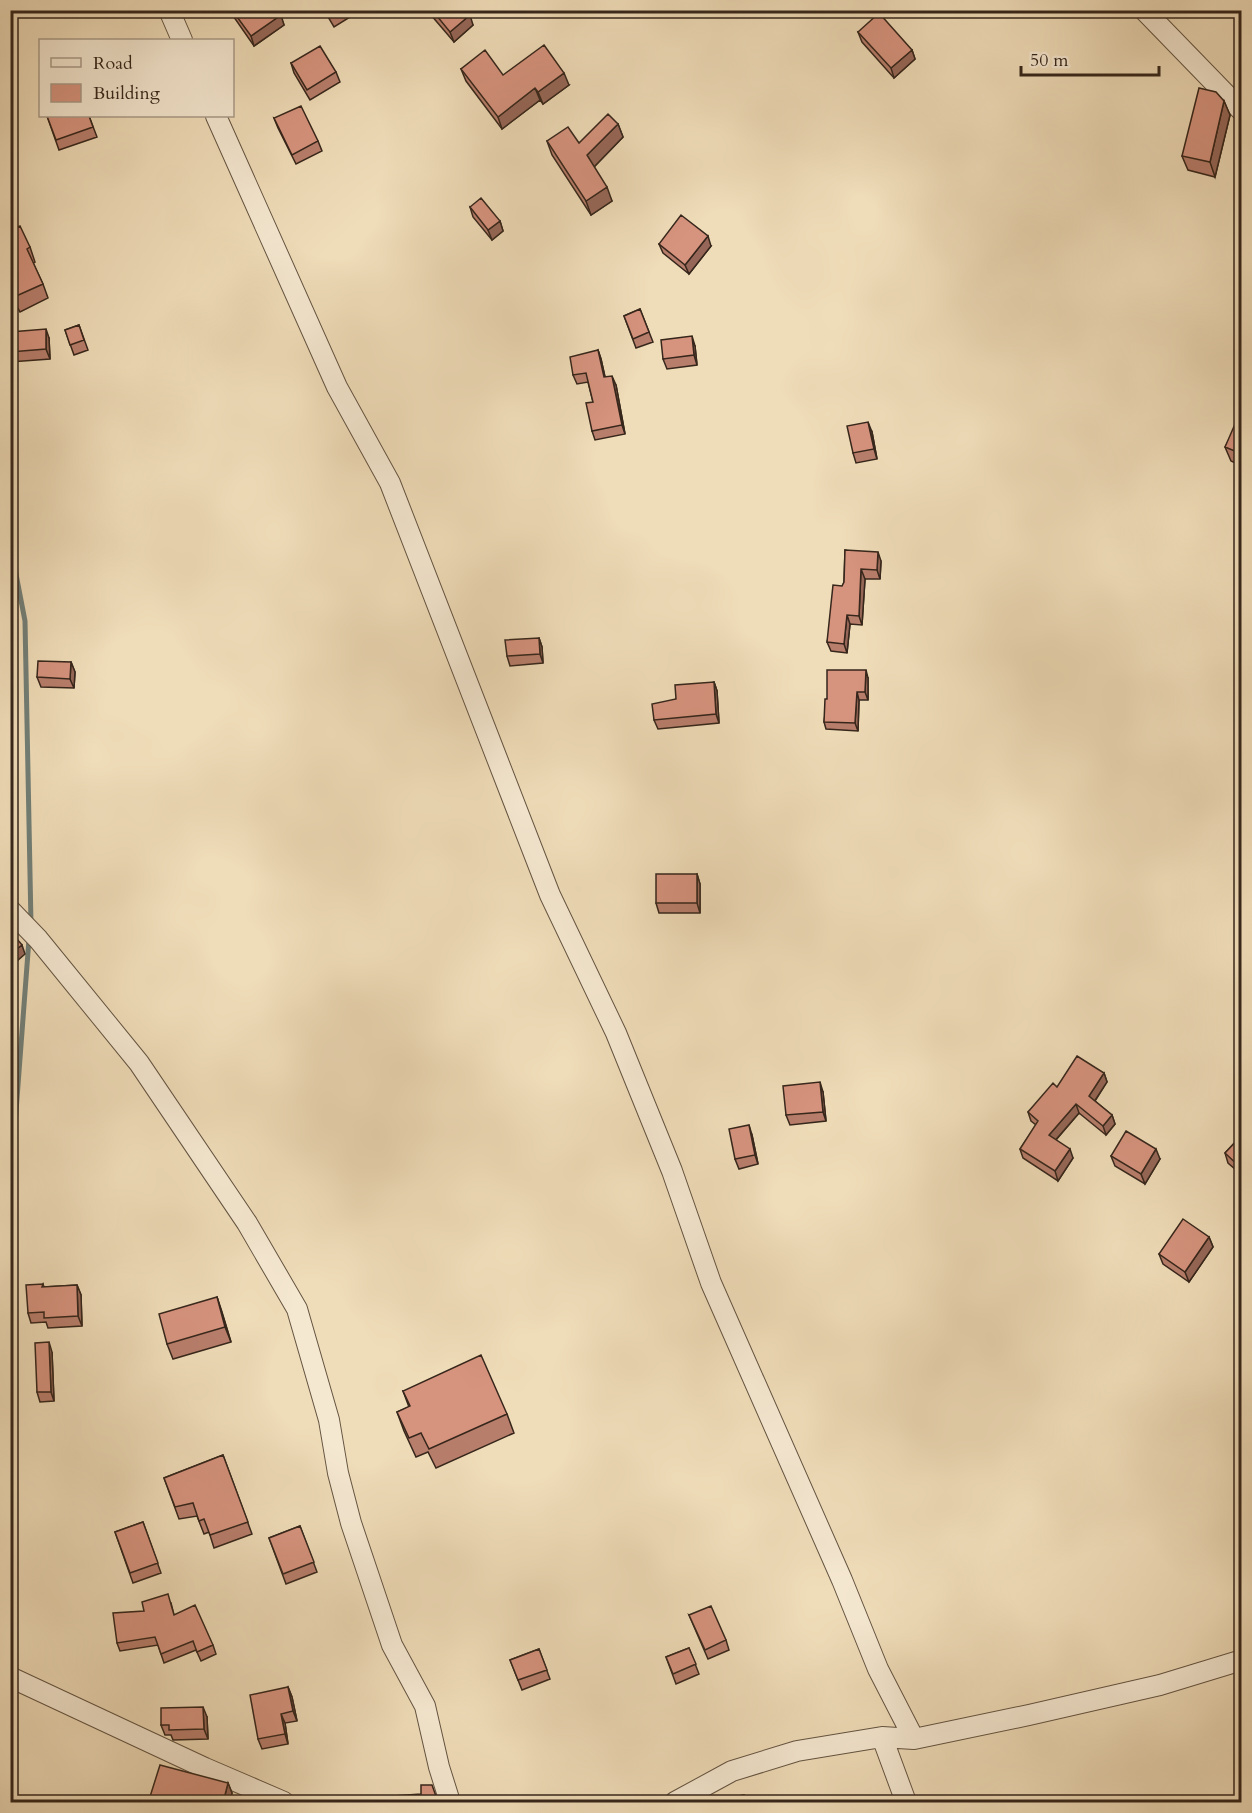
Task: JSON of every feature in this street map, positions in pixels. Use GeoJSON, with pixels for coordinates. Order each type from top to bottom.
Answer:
{"type":"FeatureCollection","features":[{"type":"Feature","properties":{"kind":"street"},"geometry":{"type":"LineString","coordinates":[[169,10],[183,39]]}},
{"type":"Feature","properties":{"kind":"street"},"geometry":{"type":"LineString","coordinates":[[1144,10],[1242,111]]}},
{"type":"Feature","properties":{"kind":"street"},"geometry":{"type":"LineString","coordinates":[[216,117],[337,387],[390,483],[550,895],[616,1033],[672,1171],[711,1283],[842,1580],[878,1669],[914,1739]]}},
{"type":"Feature","properties":{"kind":"street"},"geometry":{"type":"LineString","coordinates":[[10,910],[38,939],[139,1064],[247,1223],[297,1309],[329,1420],[338,1473],[351,1523],[392,1645],[425,1706],[450,1803]]}},
{"type":"Feature","properties":{"kind":"street"},"geometry":{"type":"LineString","coordinates":[[675,1803],[732,1771],[797,1751],[882,1737],[914,1739],[1029,1716],[1160,1685],[1242,1660]]}},
{"type":"Feature","properties":{"kind":"street"},"geometry":{"type":"LineString","coordinates":[[10,1677],[284,1803]]}},
{"type":"Feature","properties":{"kind":"street"},"geometry":{"type":"LineString","coordinates":[[882,1737],[906,1803]]}},
{"type":"Feature","properties":{"kind":"building"},"geometry":{"type":"Polygon","coordinates":[[[232,10],[278,10],[281,15],[251,36],[232,10]]]}},
{"type":"Feature","properties":{"kind":"building"},"geometry":{"type":"Polygon","coordinates":[[[326,10],[341,10],[330,17],[326,10]]]}},
{"type":"Feature","properties":{"kind":"building"},"geometry":{"type":"Polygon","coordinates":[[[432,10],[465,10],[470,15],[450,32],[432,10]]]}},
{"type":"Feature","properties":{"kind":"building"},"geometry":{"type":"Polygon","coordinates":[[[879,13],[912,50],[891,68],[858,32],[879,13]]]}},
{"type":"Feature","properties":{"kind":"building"},"geometry":{"type":"Polygon","coordinates":[[[544,45],[564,73],[538,92],[535,88],[498,117],[461,69],[485,50],[503,75],[544,45]]]}},
{"type":"Feature","properties":{"kind":"building"},"geometry":{"type":"Polygon","coordinates":[[[320,46],[336,72],[307,90],[291,63],[320,46]]]}},
{"type":"Feature","properties":{"kind":"building"},"geometry":{"type":"Polygon","coordinates":[[[1199,88],[1216,92],[1224,101],[1210,162],[1182,156],[1199,88]]]}},
{"type":"Feature","properties":{"kind":"building"},"geometry":{"type":"Polygon","coordinates":[[[301,106],[318,141],[292,155],[274,118],[301,106]]]}},
{"type":"Feature","properties":{"kind":"building"},"geometry":{"type":"Polygon","coordinates":[[[608,114],[618,124],[587,155],[607,187],[586,201],[547,141],[568,127],[579,143],[608,114]]]}},
{"type":"Feature","properties":{"kind":"building"},"geometry":{"type":"Polygon","coordinates":[[[47,117],[89,117],[93,127],[56,140],[47,117]]]}},
{"type":"Feature","properties":{"kind":"building"},"geometry":{"type":"Polygon","coordinates":[[[481,198],[500,221],[488,230],[470,207],[481,198]]]}},
{"type":"Feature","properties":{"kind":"building"},"geometry":{"type":"Polygon","coordinates":[[[681,215],[708,236],[685,265],[659,244],[681,215]]]}},
{"type":"Feature","properties":{"kind":"building"},"geometry":{"type":"Polygon","coordinates":[[[10,223],[13,229],[20,226],[30,247],[27,249],[43,284],[14,297],[10,289],[10,223]]]}},
{"type":"Feature","properties":{"kind":"building"},"geometry":{"type":"Polygon","coordinates":[[[640,309],[649,332],[633,339],[624,316],[640,309]]]}},
{"type":"Feature","properties":{"kind":"building"},"geometry":{"type":"Polygon","coordinates":[[[79,325],[84,340],[70,345],[65,330],[79,325]]]}},
{"type":"Feature","properties":{"kind":"building"},"geometry":{"type":"Polygon","coordinates":[[[46,329],[46,349],[10,352],[10,332],[46,329]]]}},
{"type":"Feature","properties":{"kind":"building"},"geometry":{"type":"Polygon","coordinates":[[[692,336],[694,355],[663,359],[661,340],[692,336]]]}},
{"type":"Feature","properties":{"kind":"building"},"geometry":{"type":"Polygon","coordinates":[[[598,350],[604,377],[612,376],[622,425],[592,431],[586,403],[593,402],[586,373],[573,375],[570,357],[598,350]]]}},
{"type":"Feature","properties":{"kind":"building"},"geometry":{"type":"Polygon","coordinates":[[[1239,415],[1242,416],[1242,454],[1225,447],[1239,415]]]}},
{"type":"Feature","properties":{"kind":"building"},"geometry":{"type":"Polygon","coordinates":[[[868,422],[874,449],[853,453],[847,426],[868,422]]]}},
{"type":"Feature","properties":{"kind":"building"},"geometry":{"type":"Polygon","coordinates":[[[845,550],[878,552],[877,570],[861,569],[859,616],[847,615],[844,644],[827,642],[833,585],[842,586],[844,582],[845,550]]]}},
{"type":"Feature","properties":{"kind":"building"},"geometry":{"type":"Polygon","coordinates":[[[539,638],[540,654],[507,656],[505,640],[539,638]]]}},
{"type":"Feature","properties":{"kind":"building"},"geometry":{"type":"Polygon","coordinates":[[[38,661],[71,662],[70,679],[37,677],[38,661]]]}},
{"type":"Feature","properties":{"kind":"building"},"geometry":{"type":"Polygon","coordinates":[[[827,670],[866,670],[865,692],[857,692],[855,723],[824,722],[827,670]]]}},
{"type":"Feature","properties":{"kind":"building"},"geometry":{"type":"Polygon","coordinates":[[[714,682],[716,714],[654,720],[652,704],[676,699],[675,685],[714,682]]]}},
{"type":"Feature","properties":{"kind":"building"},"geometry":{"type":"Polygon","coordinates":[[[656,874],[697,874],[697,903],[656,903],[656,874]]]}},
{"type":"Feature","properties":{"kind":"building"},"geometry":{"type":"Polygon","coordinates":[[[10,931],[22,945],[10,954],[10,931]]]}},
{"type":"Feature","properties":{"kind":"building"},"geometry":{"type":"Polygon","coordinates":[[[1077,1056],[1104,1073],[1089,1096],[1112,1115],[1103,1126],[1076,1104],[1049,1135],[1070,1149],[1055,1171],[1020,1149],[1038,1121],[1028,1112],[1053,1083],[1057,1087],[1077,1056]]]}},
{"type":"Feature","properties":{"kind":"building"},"geometry":{"type":"Polygon","coordinates":[[[820,1082],[823,1112],[786,1115],[783,1086],[820,1082]]]}},
{"type":"Feature","properties":{"kind":"building"},"geometry":{"type":"Polygon","coordinates":[[[749,1125],[755,1155],[735,1159],[729,1129],[749,1125]]]}},
{"type":"Feature","properties":{"kind":"building"},"geometry":{"type":"Polygon","coordinates":[[[1126,1131],[1156,1149],[1141,1174],[1111,1156],[1126,1131]]]}},
{"type":"Feature","properties":{"kind":"building"},"geometry":{"type":"Polygon","coordinates":[[[1242,1135],[1242,1169],[1225,1153],[1242,1135]]]}},
{"type":"Feature","properties":{"kind":"building"},"geometry":{"type":"Polygon","coordinates":[[[1183,1219],[1209,1237],[1185,1272],[1159,1254],[1183,1219]]]}},
{"type":"Feature","properties":{"kind":"building"},"geometry":{"type":"Polygon","coordinates":[[[43,1284],[42,1287],[77,1285],[78,1316],[44,1318],[44,1312],[28,1313],[26,1285],[43,1284]]]}},
{"type":"Feature","properties":{"kind":"building"},"geometry":{"type":"Polygon","coordinates":[[[217,1297],[225,1327],[167,1344],[159,1314],[217,1297]]]}},
{"type":"Feature","properties":{"kind":"building"},"geometry":{"type":"Polygon","coordinates":[[[49,1342],[51,1392],[37,1392],[35,1343],[49,1342]]]}},
{"type":"Feature","properties":{"kind":"building"},"geometry":{"type":"Polygon","coordinates":[[[481,1355],[507,1414],[429,1449],[421,1433],[409,1438],[397,1412],[410,1406],[403,1391],[481,1355]]]}},
{"type":"Feature","properties":{"kind":"building"},"geometry":{"type":"Polygon","coordinates":[[[223,1455],[248,1522],[210,1535],[204,1519],[199,1521],[193,1503],[175,1507],[164,1478],[223,1455]]]}},
{"type":"Feature","properties":{"kind":"building"},"geometry":{"type":"Polygon","coordinates":[[[143,1522],[158,1563],[130,1573],[115,1532],[143,1522]]]}},
{"type":"Feature","properties":{"kind":"building"},"geometry":{"type":"Polygon","coordinates":[[[300,1526],[314,1562],[283,1574],[269,1538],[300,1526]]]}},
{"type":"Feature","properties":{"kind":"building"},"geometry":{"type":"Polygon","coordinates":[[[168,1594],[174,1615],[195,1605],[213,1645],[197,1652],[193,1641],[161,1654],[155,1637],[117,1643],[113,1613],[144,1611],[142,1602],[168,1594]]]}},
{"type":"Feature","properties":{"kind":"building"},"geometry":{"type":"Polygon","coordinates":[[[711,1606],[726,1640],[705,1650],[689,1615],[711,1606]]]}},
{"type":"Feature","properties":{"kind":"building"},"geometry":{"type":"Polygon","coordinates":[[[689,1648],[696,1664],[673,1674],[666,1657],[689,1648]]]}},
{"type":"Feature","properties":{"kind":"building"},"geometry":{"type":"Polygon","coordinates":[[[539,1649],[547,1670],[518,1680],[510,1660],[539,1649]]]}},
{"type":"Feature","properties":{"kind":"building"},"geometry":{"type":"Polygon","coordinates":[[[288,1687],[293,1711],[281,1714],[285,1734],[258,1739],[250,1695],[288,1687]]]}},
{"type":"Feature","properties":{"kind":"building"},"geometry":{"type":"Polygon","coordinates":[[[203,1707],[204,1729],[169,1730],[169,1725],[161,1725],[161,1708],[203,1707]]]}},
{"type":"Feature","properties":{"kind":"building"},"geometry":{"type":"Polygon","coordinates":[[[160,1765],[228,1783],[223,1803],[190,1803],[168,1797],[167,1803],[148,1803],[160,1765]]]}},
{"type":"Feature","properties":{"kind":"building"},"geometry":{"type":"Polygon","coordinates":[[[421,1785],[432,1785],[437,1803],[380,1803],[380,1797],[421,1794],[421,1785]]]}},
{"type":"Feature","properties":{"kind":"building"},"geometry":{"type":"Polygon","coordinates":[[[744,1795],[745,1803],[711,1803],[711,1801],[744,1795]]]}},
{"type":"Feature","properties":{"kind":"building"},"geometry":{"type":"Polygon","coordinates":[[[533,1796],[536,1803],[520,1803],[533,1796]]]}},
{"type":"Feature","properties":{"kind":"waterway"},"geometry":{"type":"LineString","coordinates":[[10,543],[25,621],[31,924]]}},
{"type":"Feature","properties":{"kind":"waterway"},"geometry":{"type":"LineString","coordinates":[[10,1191],[29,939]]}}]}
